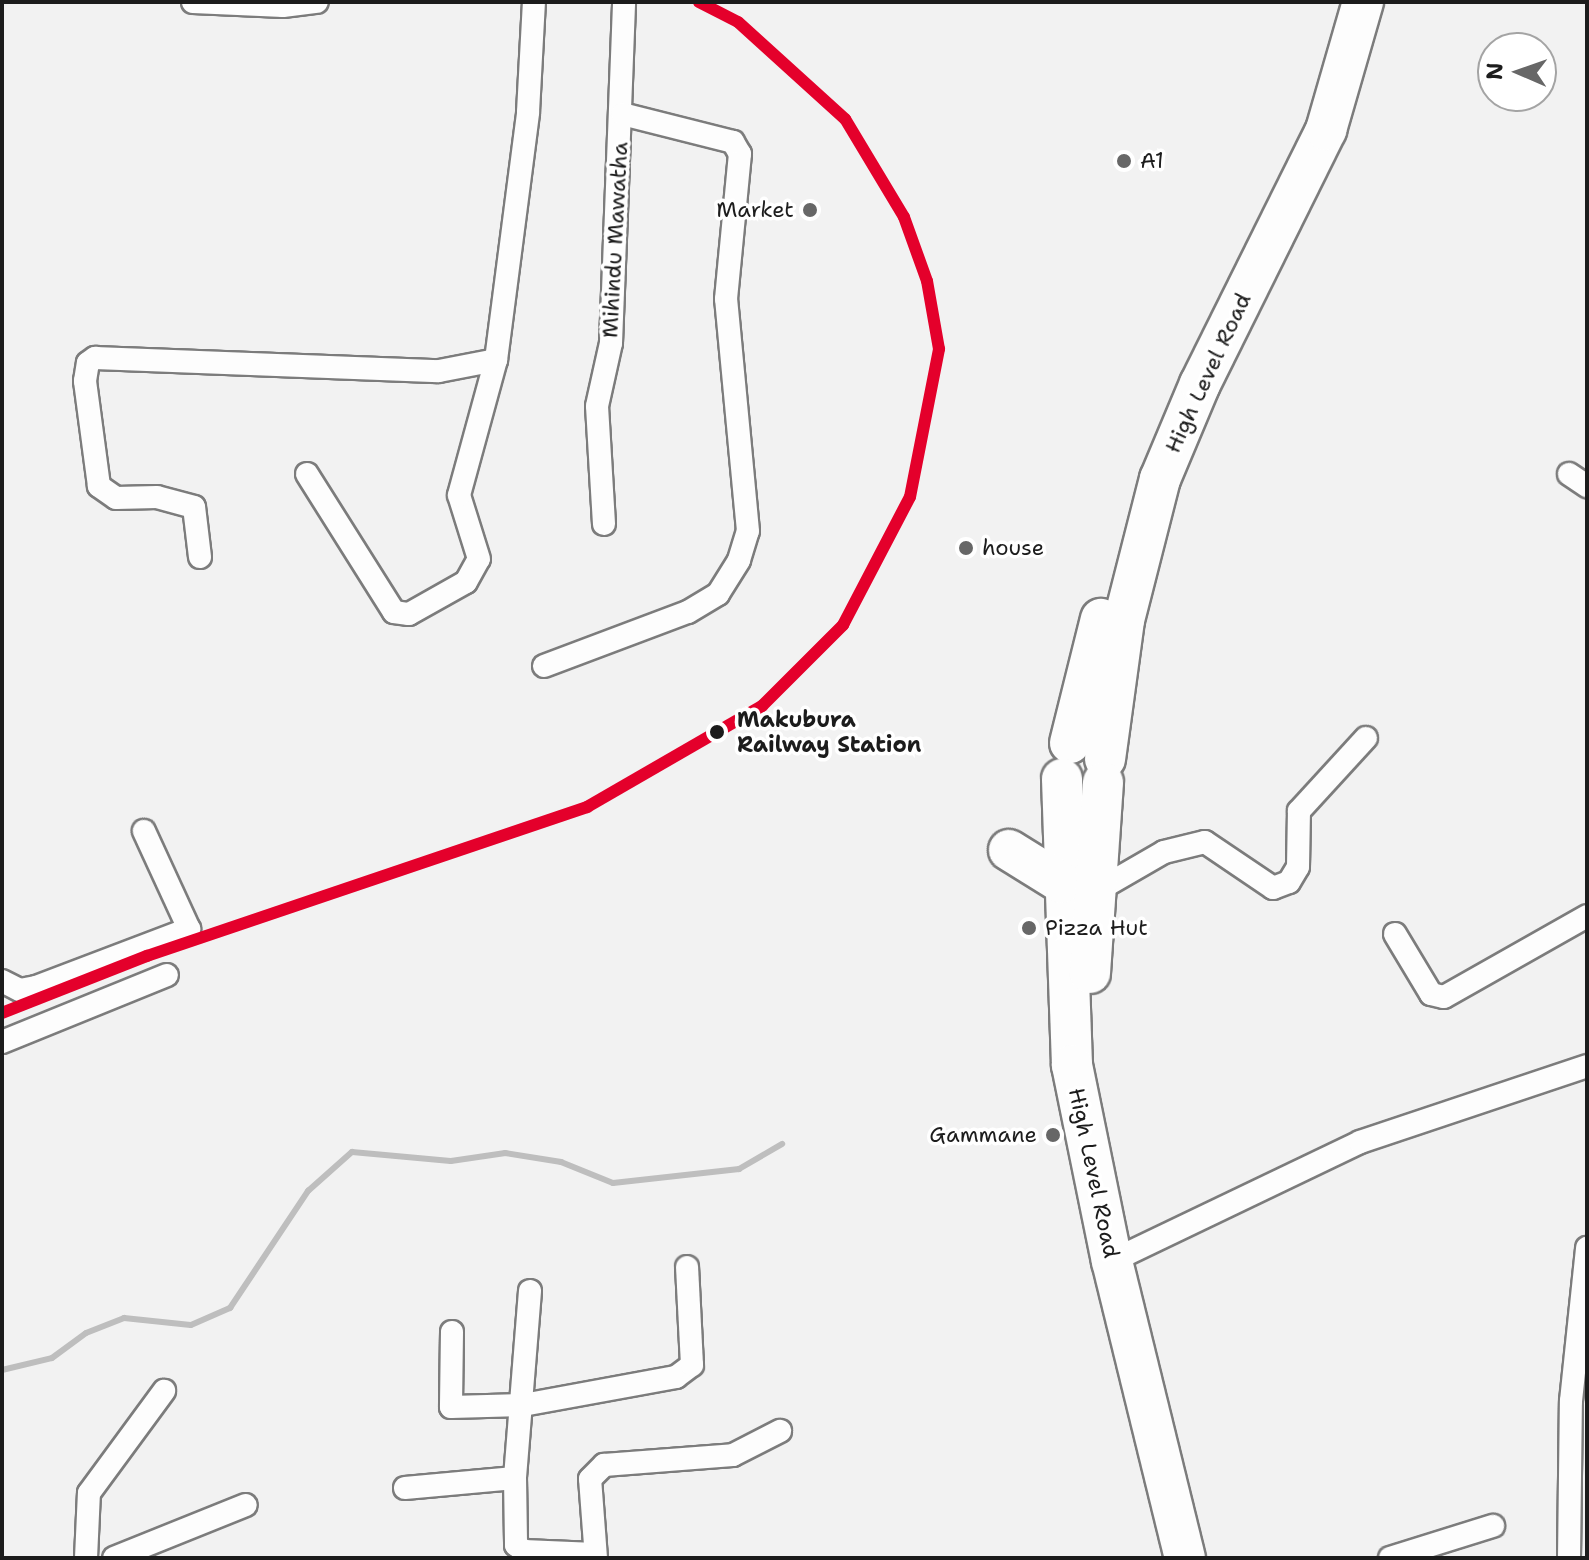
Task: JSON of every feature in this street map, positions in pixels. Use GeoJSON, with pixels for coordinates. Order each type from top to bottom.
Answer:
{"type":"FeatureCollection","features":[{"type":"Feature","properties":{"kind":"highway","name":"High Level Road"},"geometry":{"type":"LineString","coordinates":[[1198,1558],[1072,1065],[1085,766],[1118,546],[1146,462],[1303,126],[1343,2]]}},
{"type":"Feature","properties":{"kind":"highway","name":"High Level Road"},"geometry":{"type":"LineString","coordinates":[[1085,766],[1160,479],[1200,384],[1326,130],[1363,2]]}},
{"type":"Feature","properties":{"kind":"highway"},"geometry":{"type":"LineString","coordinates":[[1009,850],[1078,888]]}},
{"type":"Feature","properties":{"kind":"highway","name":"High Level Road"},"geometry":{"type":"LineString","coordinates":[[1119,1257],[1185,1558]]}},
{"type":"Feature","properties":{"kind":"street"},"geometry":{"type":"LineString","coordinates":[[193,2],[283,6],[317,2]]}},
{"type":"Feature","properties":{"kind":"street"},"geometry":{"type":"LineString","coordinates":[[307,474],[394,612],[409,614],[466,582],[479,559],[459,495],[496,360],[528,112],[534,2]]}},
{"type":"Feature","properties":{"kind":"street","name":"Mihindu Mawatha"},"geometry":{"type":"LineString","coordinates":[[604,524],[597,406],[611,343],[624,2]]}},
{"type":"Feature","properties":{"kind":"street"},"geometry":{"type":"LineString","coordinates":[[544,666],[688,612],[718,594],[739,560],[748,531],[726,299],[740,154],[733,142],[622,114]]}},
{"type":"Feature","properties":{"kind":"street"},"geometry":{"type":"LineString","coordinates":[[200,557],[194,507],[157,497],[116,498],[99,486],[85,381],[91,360],[439,371],[496,360]]}},
{"type":"Feature","properties":{"kind":"street"},"geometry":{"type":"LineString","coordinates":[[1078,888],[1164,852],[1205,842],[1273,888],[1289,882],[1298,867],[1299,811],[1366,738]]}},
{"type":"Feature","properties":{"kind":"street"},"geometry":{"type":"LineString","coordinates":[[2,981],[20,990],[36,987],[189,929],[144,831]]}},
{"type":"Feature","properties":{"kind":"street"},"geometry":{"type":"LineString","coordinates":[[1395,934],[1431,994],[1444,997],[1587,916]]}},
{"type":"Feature","properties":{"kind":"street"},"geometry":{"type":"LineString","coordinates":[[2,1042],[167,975]]}},
{"type":"Feature","properties":{"kind":"street"},"geometry":{"type":"LineString","coordinates":[[1119,1257],[1360,1142],[1587,1066]]}},
{"type":"Feature","properties":{"kind":"street"},"geometry":{"type":"LineString","coordinates":[[1569,1558],[1587,1248]]}},
{"type":"Feature","properties":{"kind":"street"},"geometry":{"type":"LineString","coordinates":[[452,1332],[451,1407],[523,1405],[676,1377],[692,1365],[687,1267]]}},
{"type":"Feature","properties":{"kind":"street"},"geometry":{"type":"LineString","coordinates":[[530,1291],[515,1478],[516,1545],[524,1551],[595,1556],[590,1479],[604,1465],[733,1455],[780,1431]]}},
{"type":"Feature","properties":{"kind":"street"},"geometry":{"type":"LineString","coordinates":[[86,1558],[89,1493],[164,1391]]}},
{"type":"Feature","properties":{"kind":"street"},"geometry":{"type":"LineString","coordinates":[[405,1488],[515,1478]]}},
{"type":"Feature","properties":{"kind":"street"},"geometry":{"type":"LineString","coordinates":[[114,1558],[246,1505]]}},
{"type":"Feature","properties":{"kind":"street"},"geometry":{"type":"LineString","coordinates":[[1390,1558],[1493,1526]]}},
{"type":"Feature","properties":{"kind":"waterway"},"geometry":{"type":"LineString","coordinates":[[2,1370],[52,1358],[86,1333],[124,1318],[191,1325],[230,1308],[308,1191],[352,1152],[451,1161],[505,1153],[561,1162],[613,1183],[739,1169],[782,1144]]}},
{"type":"Feature","properties":{"kind":"transit line"},"geometry":{"type":"LineString","coordinates":[[2,1013],[147,956],[587,807],[762,706],[843,625],[910,497],[939,349],[927,281],[904,217],[845,119],[738,22],[699,2]]}},
{"type":"Feature","properties":{"kind":"place","name":"A1"},"geometry":{"type":"Point","coordinates":[1124,161]}},
{"type":"Feature","properties":{"kind":"place","name":"Market"},"geometry":{"type":"Point","coordinates":[810,210]}},
{"type":"Feature","properties":{"kind":"place","name":"house"},"geometry":{"type":"Point","coordinates":[966,548]}},
{"type":"Feature","properties":{"kind":"place","name":"Makubura Railway Station"},"geometry":{"type":"Point","coordinates":[717,732]}},
{"type":"Feature","properties":{"kind":"place","name":"Pizza Hut"},"geometry":{"type":"Point","coordinates":[1029,928]}},
{"type":"Feature","properties":{"kind":"place","name":"Gammane"},"geometry":{"type":"Point","coordinates":[1053,1135]}}]}
